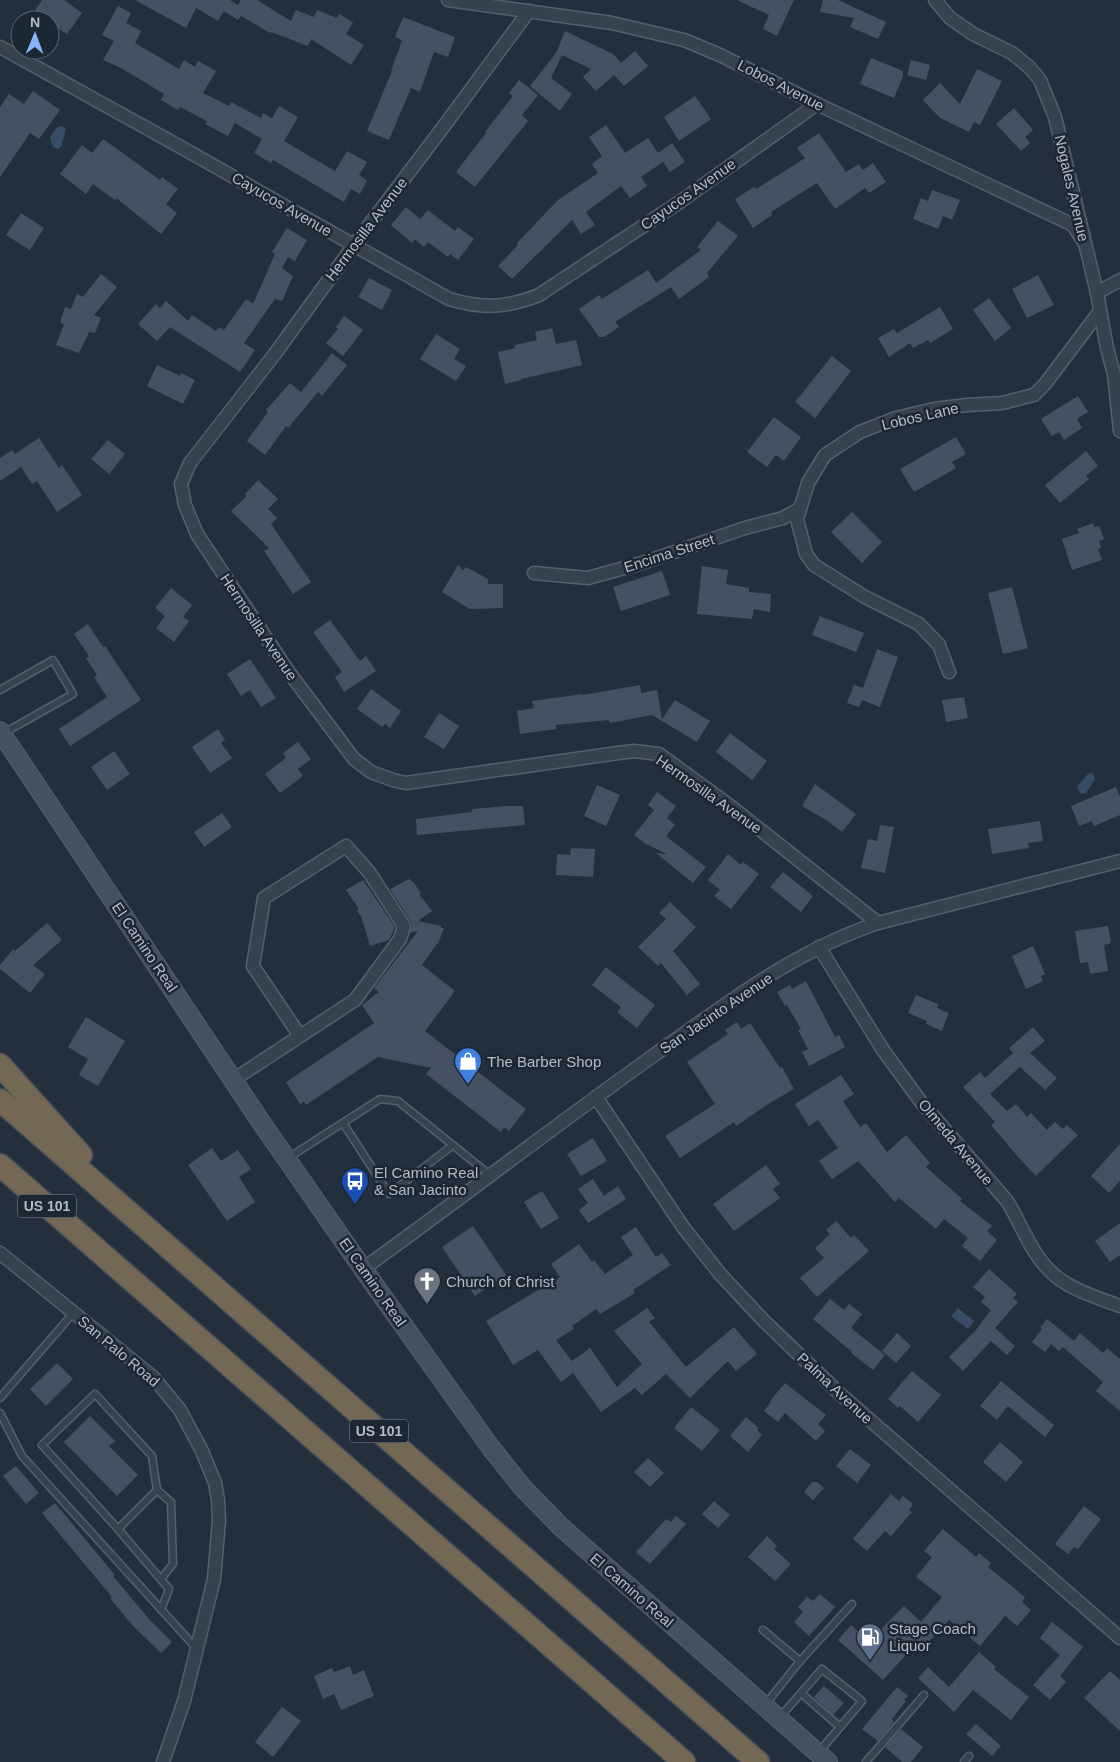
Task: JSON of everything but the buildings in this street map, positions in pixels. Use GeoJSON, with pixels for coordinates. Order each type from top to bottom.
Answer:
{"type":"FeatureCollection","features":[{"type":"Feature","properties":{"kind":"highway"},"geometry":{"type":"LineString","coordinates":[[0,1065],[148,1230]]}},
{"type":"Feature","properties":{"kind":"highway","name":"US 101"},"geometry":{"type":"LineString","coordinates":[[0,1100],[758,1762]]}},
{"type":"Feature","properties":{"kind":"highway","name":"US 101"},"geometry":{"type":"LineString","coordinates":[[0,1165],[684,1762]]}},
{"type":"Feature","properties":{"kind":"highway"},"geometry":{"type":"LineString","coordinates":[[0,1183],[94,1247]]}},
{"type":"Feature","properties":{"kind":"main road","name":"El Camino Real"},"geometry":{"type":"LineString","coordinates":[[1,732],[287,1159],[458,1403],[523,1488],[561,1527],[601,1563],[824,1758]]}},
{"type":"Feature","properties":{"kind":"street","name":"Lobos Avenue"},"geometry":{"type":"LineString","coordinates":[[448,0],[612,23],[684,40],[720,55],[818,104],[1072,225],[1085,244]]}},
{"type":"Feature","properties":{"kind":"street","name":"Nogales Avenue"},"geometry":{"type":"LineString","coordinates":[[935,0],[950,18],[974,34],[1012,53],[1029,67],[1040,80],[1055,117],[1097,293],[1114,374],[1120,431]]}},
{"type":"Feature","properties":{"kind":"street","name":"Hermosilla Avenue"},"geometry":{"type":"LineString","coordinates":[[529,11],[354,244],[274,355],[190,463],[181,484],[185,505],[197,534],[288,671],[354,759],[371,772],[406,783],[618,752],[659,754],[729,805],[878,923]]}},
{"type":"Feature","properties":{"kind":"street","name":"Cayucos Avenue"},"geometry":{"type":"LineString","coordinates":[[0,47],[169,140],[449,299],[485,307],[504,306],[522,302],[539,294],[681,201],[818,104]]}},
{"type":"Feature","properties":{"kind":"street"},"geometry":{"type":"LineString","coordinates":[[1097,293],[1120,280]]}},
{"type":"Feature","properties":{"kind":"street","name":"Lobos Lane"},"geometry":{"type":"LineString","coordinates":[[949,672],[939,645],[919,624],[865,597],[814,565],[806,554],[797,519],[808,483],[825,455],[860,432],[896,418],[967,405],[1002,403],[1034,395],[1045,384],[1100,311]]}},
{"type":"Feature","properties":{"kind":"street","name":"Encima Street"},"geometry":{"type":"LineString","coordinates":[[534,573],[588,578],[642,563],[745,528],[784,518],[799,509]]}},
{"type":"Feature","properties":{"kind":"street"},"geometry":{"type":"LineString","coordinates":[[233,1080],[355,1000],[400,939],[404,926],[369,872],[346,846],[264,898],[253,966],[300,1036]]}},
{"type":"Feature","properties":{"kind":"street","name":"San Jacinto Avenue"},"geometry":{"type":"LineString","coordinates":[[363,1269],[750,986],[820,947],[852,932],[878,923],[1120,861]]}},
{"type":"Feature","properties":{"kind":"street","name":"Olmeda Avenue"},"geometry":{"type":"LineString","coordinates":[[820,947],[882,1050],[921,1102],[1007,1201],[1036,1253],[1049,1270],[1071,1286],[1120,1306]]}},
{"type":"Feature","properties":{"kind":"street","name":"Palma Avenue"},"geometry":{"type":"LineString","coordinates":[[596,1097],[683,1227],[720,1274],[764,1321],[840,1394],[1120,1638]]}},
{"type":"Feature","properties":{"kind":"street","name":"San Palo Road"},"geometry":{"type":"LineString","coordinates":[[0,1253],[153,1377],[180,1410],[198,1442],[215,1483],[219,1520],[214,1579],[184,1701],[163,1762]]}},
{"type":"Feature","properties":{"kind":"lane"},"geometry":{"type":"LineString","coordinates":[[0,690],[53,660],[73,694],[1,732]]}},
{"type":"Feature","properties":{"kind":"lane"},"geometry":{"type":"LineString","coordinates":[[287,1159],[380,1099],[398,1101],[490,1175]]}},
{"type":"Feature","properties":{"kind":"lane"},"geometry":{"type":"LineString","coordinates":[[343,1123],[389,1194],[453,1145]]}},
{"type":"Feature","properties":{"kind":"lane"},"geometry":{"type":"LineString","coordinates":[[0,1398],[74,1312]]}},
{"type":"Feature","properties":{"kind":"lane"},"geometry":{"type":"LineString","coordinates":[[161,1579],[173,1564],[171,1502],[157,1490],[152,1456],[95,1394],[42,1444],[169,1589],[161,1610]]}},
{"type":"Feature","properties":{"kind":"lane"},"geometry":{"type":"LineString","coordinates":[[0,1413],[22,1456],[197,1649]]}},
{"type":"Feature","properties":{"kind":"lane"},"geometry":{"type":"LineString","coordinates":[[118,1529],[157,1490]]}},
{"type":"Feature","properties":{"kind":"lane"},"geometry":{"type":"LineString","coordinates":[[765,1706],[800,1662],[852,1604]]}},
{"type":"Feature","properties":{"kind":"lane"},"geometry":{"type":"LineString","coordinates":[[763,1630],[800,1662]]}},
{"type":"Feature","properties":{"kind":"lane"},"geometry":{"type":"LineString","coordinates":[[778,1718],[822,1669],[862,1701],[840,1727],[824,1758]]}},
{"type":"Feature","properties":{"kind":"lane"},"geometry":{"type":"LineString","coordinates":[[801,1693],[840,1727]]}},
{"type":"Feature","properties":{"kind":"lane"},"geometry":{"type":"LineString","coordinates":[[866,1762],[924,1695]]}},
{"type":"Feature","properties":{"kind":"lane"},"geometry":{"type":"LineString","coordinates":[[964,1762],[969,1756]]}},
{"type":"Feature","properties":{"kind":"water"},"geometry":{"type":"Polygon","coordinates":[[[61,126],[65,128],[65,133],[62,146],[58,149],[53,147],[50,138],[56,128],[61,126]]]}},
{"type":"Feature","properties":{"kind":"water"},"geometry":{"type":"Polygon","coordinates":[[[1093,773],[1095,779],[1086,793],[1081,794],[1077,787],[1088,774],[1093,773]]]}},
{"type":"Feature","properties":{"kind":"water"},"geometry":{"type":"Polygon","coordinates":[[[958,1308],[974,1321],[968,1329],[951,1316],[958,1308]]]}},
{"type":"Feature","properties":{"kind":"place","name":"The Barber Shop"},"geometry":{"type":"Point","coordinates":[468,1085]}},
{"type":"Feature","properties":{"kind":"place","name":"El Camino Real & San Jacinto"},"geometry":{"type":"Point","coordinates":[355,1205]}},
{"type":"Feature","properties":{"kind":"place","name":"Church of Christ"},"geometry":{"type":"Point","coordinates":[427,1305]}},
{"type":"Feature","properties":{"kind":"place","name":"Stage Coach Liquor"},"geometry":{"type":"Point","coordinates":[870,1661]}}]}
